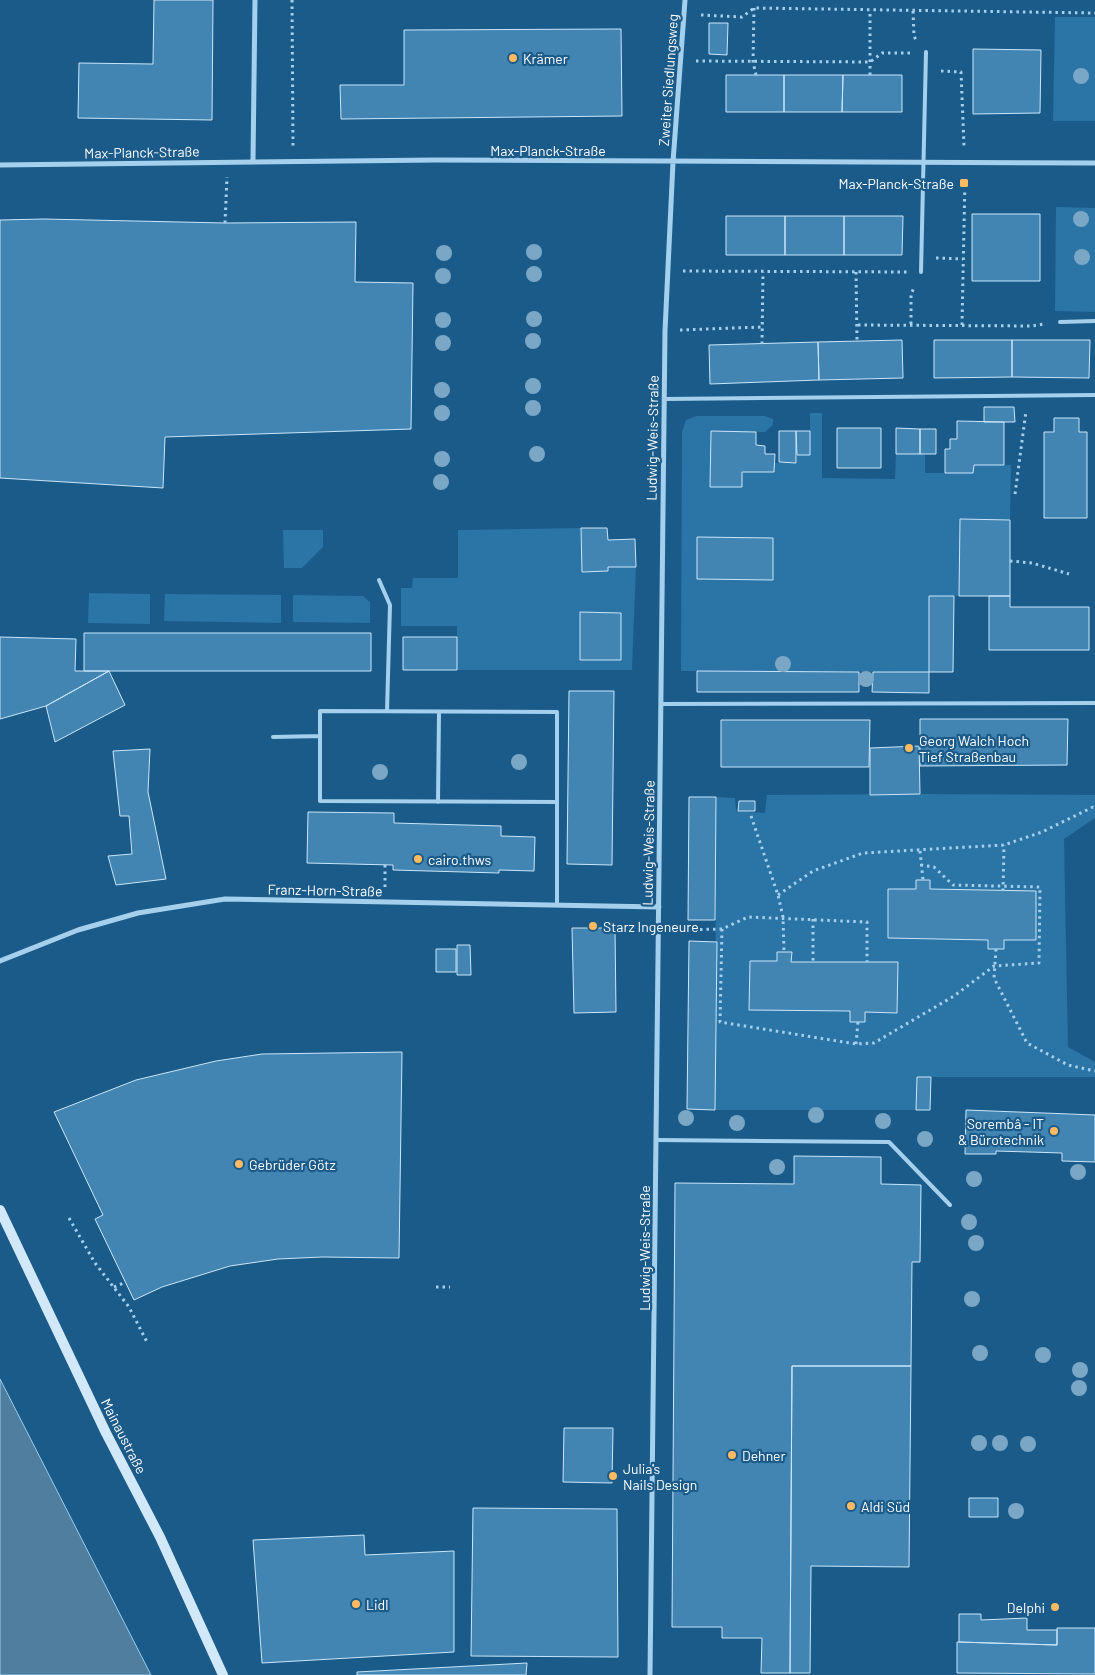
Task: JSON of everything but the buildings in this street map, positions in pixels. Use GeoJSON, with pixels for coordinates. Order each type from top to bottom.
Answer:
{"type":"FeatureCollection","features":[{"type":"Feature","properties":{"kind":"main road","name":"Mainaustraße"},"geometry":{"type":"LineString","coordinates":[[0,1210],[106,1433],[160,1537],[223,1675]]}},
{"type":"Feature","properties":{"kind":"street"},"geometry":{"type":"LineString","coordinates":[[253,161],[255,0]]}},
{"type":"Feature","properties":{"kind":"street","name":"Zweiter Siedlungsweg"},"geometry":{"type":"LineString","coordinates":[[673,162],[685,0]]}},
{"type":"Feature","properties":{"kind":"street","name":"Max-Planck-Straße"},"geometry":{"type":"LineString","coordinates":[[0,165],[253,161],[1095,164]]}},
{"type":"Feature","properties":{"kind":"street","name":"Ludwig-Weis-Straße"},"geometry":{"type":"LineString","coordinates":[[650,1675],[664,331],[673,162]]}},
{"type":"Feature","properties":{"kind":"street","name":"Franz-Horn-Straße"},"geometry":{"type":"LineString","coordinates":[[0,962],[78,930],[130,915],[225,899],[659,907]]}},
{"type":"Feature","properties":{"kind":"lane"},"geometry":{"type":"LineString","coordinates":[[920,272],[925,163],[926,52]]}},
{"type":"Feature","properties":{"kind":"lane"},"geometry":{"type":"LineString","coordinates":[[1060,322],[1095,322]]}},
{"type":"Feature","properties":{"kind":"lane"},"geometry":{"type":"LineString","coordinates":[[664,399],[1095,395]]}},
{"type":"Feature","properties":{"kind":"lane"},"geometry":{"type":"LineString","coordinates":[[379,580],[390,605],[387,711]]}},
{"type":"Feature","properties":{"kind":"lane"},"geometry":{"type":"LineString","coordinates":[[661,704],[1095,703]]}},
{"type":"Feature","properties":{"kind":"lane"},"geometry":{"type":"LineString","coordinates":[[557,802],[320,802],[320,711],[558,712],[557,905]]}},
{"type":"Feature","properties":{"kind":"lane"},"geometry":{"type":"LineString","coordinates":[[438,712],[438,802]]}},
{"type":"Feature","properties":{"kind":"lane"},"geometry":{"type":"LineString","coordinates":[[273,736],[320,736]]}},
{"type":"Feature","properties":{"kind":"lane"},"geometry":{"type":"LineString","coordinates":[[656,1140],[889,1142],[950,1205]]}},
{"type":"Feature","properties":{"kind":"path"},"geometry":{"type":"LineString","coordinates":[[292,0],[293,161]]}},
{"type":"Feature","properties":{"kind":"path"},"geometry":{"type":"LineString","coordinates":[[754,8],[753,62],[756,75]]}},
{"type":"Feature","properties":{"kind":"path"},"geometry":{"type":"LineString","coordinates":[[684,14],[742,17],[754,8],[1095,14]]}},
{"type":"Feature","properties":{"kind":"path"},"geometry":{"type":"LineString","coordinates":[[870,10],[870,74]]}},
{"type":"Feature","properties":{"kind":"path"},"geometry":{"type":"LineString","coordinates":[[914,12],[914,36],[926,52]]}},
{"type":"Feature","properties":{"kind":"path"},"geometry":{"type":"LineString","coordinates":[[680,61],[870,62],[882,53],[926,52]]}},
{"type":"Feature","properties":{"kind":"path"},"geometry":{"type":"LineString","coordinates":[[925,71],[960,72],[965,163],[962,325]]}},
{"type":"Feature","properties":{"kind":"path"},"geometry":{"type":"LineString","coordinates":[[225,223],[228,162]]}},
{"type":"Feature","properties":{"kind":"path"},"geometry":{"type":"LineString","coordinates":[[921,258],[963,259]]}},
{"type":"Feature","properties":{"kind":"path"},"geometry":{"type":"LineString","coordinates":[[668,270],[920,272],[911,294],[911,324]]}},
{"type":"Feature","properties":{"kind":"path"},"geometry":{"type":"LineString","coordinates":[[762,344],[763,272]]}},
{"type":"Feature","properties":{"kind":"path"},"geometry":{"type":"LineString","coordinates":[[856,272],[857,341]]}},
{"type":"Feature","properties":{"kind":"path"},"geometry":{"type":"LineString","coordinates":[[858,325],[1032,326],[1060,322]]}},
{"type":"Feature","properties":{"kind":"path"},"geometry":{"type":"LineString","coordinates":[[664,331],[762,327]]}},
{"type":"Feature","properties":{"kind":"path"},"geometry":{"type":"LineString","coordinates":[[1015,494],[1028,396]]}},
{"type":"Feature","properties":{"kind":"path"},"geometry":{"type":"LineString","coordinates":[[1010,561],[1032,563],[1069,574]]}},
{"type":"Feature","properties":{"kind":"path"},"geometry":{"type":"LineString","coordinates":[[778,895],[813,871],[863,853],[1004,846],[1042,832],[1093,807],[1095,808]]}},
{"type":"Feature","properties":{"kind":"path"},"geometry":{"type":"LineString","coordinates":[[751,816],[778,895],[783,917],[784,952]]}},
{"type":"Feature","properties":{"kind":"path"},"geometry":{"type":"LineString","coordinates":[[1003,891],[1004,846]]}},
{"type":"Feature","properties":{"kind":"path"},"geometry":{"type":"LineString","coordinates":[[920,850],[923,880]]}},
{"type":"Feature","properties":{"kind":"path"},"geometry":{"type":"LineString","coordinates":[[722,929],[720,1022],[856,1044],[874,1043],[954,996],[994,966],[1039,963],[1040,887],[953,885],[934,867],[920,865]]}},
{"type":"Feature","properties":{"kind":"path"},"geometry":{"type":"LineString","coordinates":[[658,931],[722,929],[748,917],[867,922],[867,962]]}},
{"type":"Feature","properties":{"kind":"path"},"geometry":{"type":"LineString","coordinates":[[812,919],[813,962]]}},
{"type":"Feature","properties":{"kind":"path"},"geometry":{"type":"LineString","coordinates":[[996,949],[994,978],[1027,1043],[1068,1065],[1095,1071]]}},
{"type":"Feature","properties":{"kind":"path"},"geometry":{"type":"LineString","coordinates":[[856,1044],[858,1022]]}},
{"type":"Feature","properties":{"kind":"path"},"geometry":{"type":"LineString","coordinates":[[69,1218],[95,1263],[129,1307],[147,1342]]}},
{"type":"Feature","properties":{"kind":"path"},"geometry":{"type":"LineString","coordinates":[[114,1287],[126,1282]]}},
{"type":"Feature","properties":{"kind":"path"},"geometry":{"type":"LineString","coordinates":[[436,1287],[450,1287]]}},
{"type":"Feature","properties":{"kind":"shaded area"},"geometry":{"type":"Polygon","coordinates":[[[1055,17],[1095,17],[1095,121],[1053,121],[1055,17]]]}},
{"type":"Feature","properties":{"kind":"shaded area"},"geometry":{"type":"Polygon","coordinates":[[[1056,207],[1095,208],[1095,312],[1055,311],[1056,207]]]}},
{"type":"Feature","properties":{"kind":"shaded area"},"geometry":{"type":"Polygon","coordinates":[[[810,413],[822,413],[822,478],[895,479],[896,454],[925,453],[925,473],[973,473],[974,465],[1011,465],[1010,520],[960,519],[959,596],[929,596],[929,672],[681,671],[682,432],[686,420],[697,416],[765,416],[773,419],[773,425],[765,432],[711,432],[710,486],[742,472],[774,472],[775,463],[796,463],[797,455],[810,455],[810,413]]]}},
{"type":"Feature","properties":{"kind":"shaded area"},"geometry":{"type":"Polygon","coordinates":[[[581,528],[582,572],[608,571],[608,567],[636,567],[632,670],[457,670],[457,626],[401,626],[401,588],[412,588],[413,578],[458,578],[458,530],[581,528]]]}},
{"type":"Feature","properties":{"kind":"shaded area"},"geometry":{"type":"Polygon","coordinates":[[[283,530],[323,530],[323,547],[302,568],[284,568],[283,530]]]}},
{"type":"Feature","properties":{"kind":"shaded area"},"geometry":{"type":"Polygon","coordinates":[[[89,593],[150,594],[150,624],[88,623],[89,593]]]}},
{"type":"Feature","properties":{"kind":"shaded area"},"geometry":{"type":"Polygon","coordinates":[[[165,594],[281,595],[281,623],[164,621],[165,594]]]}},
{"type":"Feature","properties":{"kind":"shaded area"},"geometry":{"type":"Polygon","coordinates":[[[293,595],[363,596],[370,602],[370,623],[293,622],[293,595]]]}},
{"type":"Feature","properties":{"kind":"shaded area"},"geometry":{"type":"Polygon","coordinates":[[[767,795],[1095,795],[1095,818],[1064,839],[1068,1047],[1095,1062],[1095,1077],[917,1077],[916,1110],[715,1110],[716,797],[735,798],[736,811],[765,813],[767,795]]]}},
{"type":"Feature","properties":{"kind":"shaded area"},"geometry":{"type":"Polygon","coordinates":[[[0,1379],[151,1675],[0,1675],[0,1379]]]}},
{"type":"Feature","properties":{"kind":"place","name":"Krämer"},"geometry":{"type":"Point","coordinates":[513,58]}},
{"type":"Feature","properties":{"kind":"place","name":"Max-Planck-Straße"},"geometry":{"type":"Point","coordinates":[964,183]}},
{"type":"Feature","properties":{"kind":"place","name":"Georg Walch Hoch Tief Straßenbau"},"geometry":{"type":"Point","coordinates":[909,748]}},
{"type":"Feature","properties":{"kind":"place","name":"cairo.thws"},"geometry":{"type":"Point","coordinates":[418,859]}},
{"type":"Feature","properties":{"kind":"place","name":"Starz Ingeneure"},"geometry":{"type":"Point","coordinates":[593,926]}},
{"type":"Feature","properties":{"kind":"place","name":"Sorembâ - IT & Bürotechnik"},"geometry":{"type":"Point","coordinates":[1054,1131]}},
{"type":"Feature","properties":{"kind":"place","name":"Gebrüder Götz"},"geometry":{"type":"Point","coordinates":[239,1164]}},
{"type":"Feature","properties":{"kind":"place","name":"Dehner"},"geometry":{"type":"Point","coordinates":[732,1455]}},
{"type":"Feature","properties":{"kind":"place","name":"Julia's Nails Design"},"geometry":{"type":"Point","coordinates":[613,1476]}},
{"type":"Feature","properties":{"kind":"place","name":"Aldi Süd"},"geometry":{"type":"Point","coordinates":[851,1506]}},
{"type":"Feature","properties":{"kind":"place","name":"Lidl"},"geometry":{"type":"Point","coordinates":[356,1604]}},
{"type":"Feature","properties":{"kind":"place","name":"Delphi"},"geometry":{"type":"Point","coordinates":[1055,1607]}}]}
